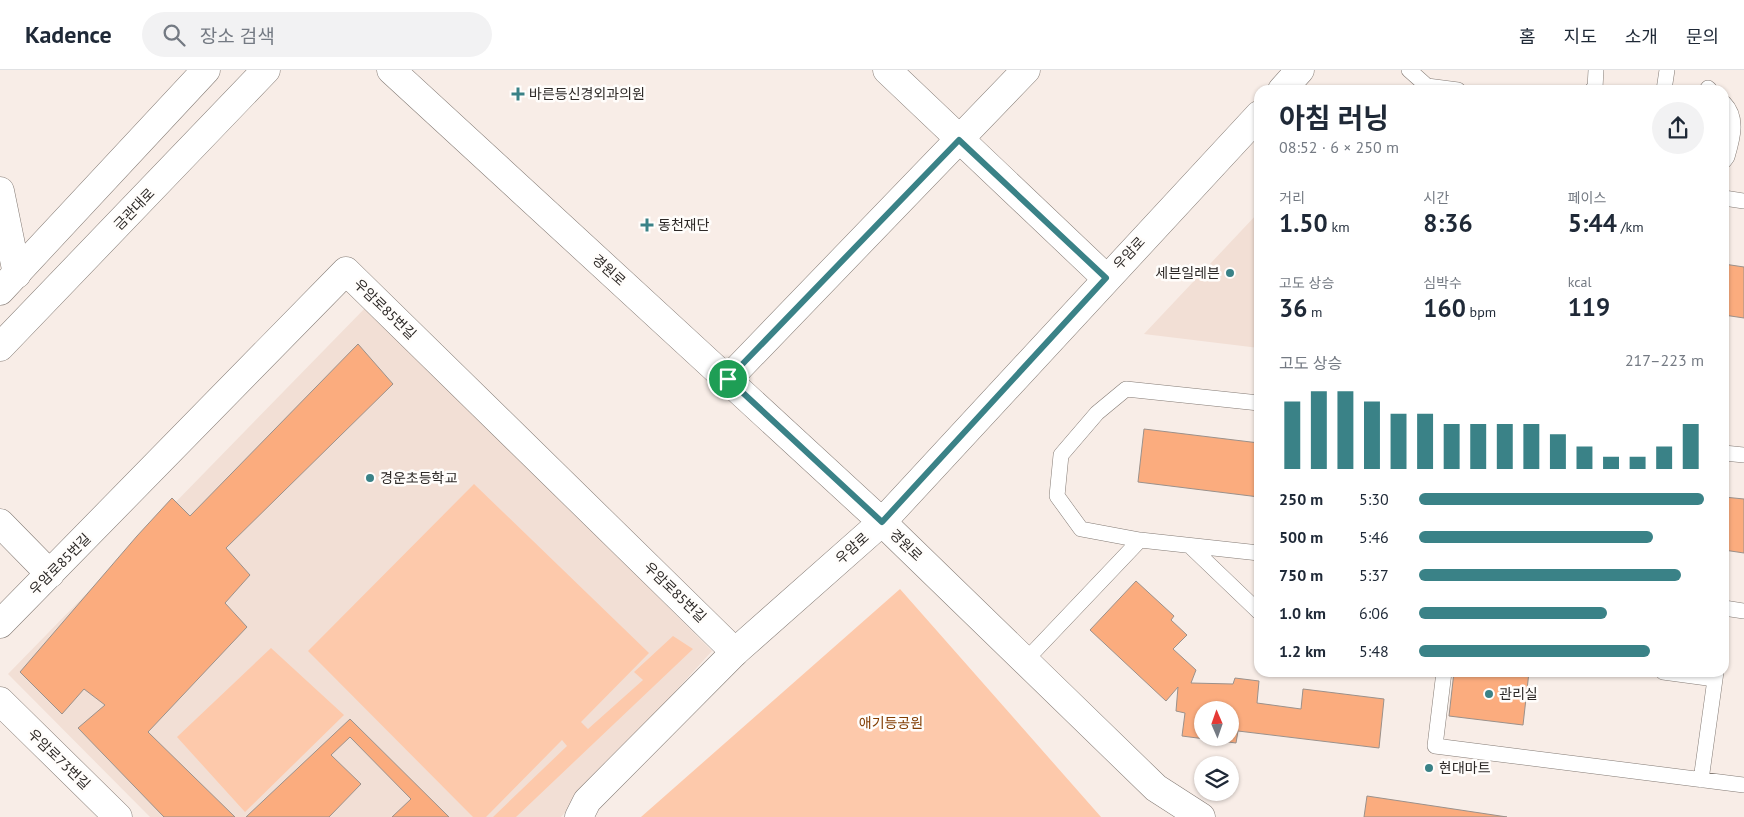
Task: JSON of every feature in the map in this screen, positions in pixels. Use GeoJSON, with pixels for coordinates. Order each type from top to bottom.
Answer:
{"type":"FeatureCollection","features":[{"type":"Feature","properties":{"kind":"street"},"geometry":{"type":"LineString","coordinates":[[8,282],[206,70]]}},
{"type":"Feature","properties":{"kind":"street","name":"금관대로"},"geometry":{"type":"LineString","coordinates":[[0,347],[266,70]]}},
{"type":"Feature","properties":{"kind":"street","name":"경원로"},"geometry":{"type":"LineString","coordinates":[[390,70],[882,522],[1156,788],[1201,817]]}},
{"type":"Feature","properties":{"kind":"street"},"geometry":{"type":"LineString","coordinates":[[887,70],[1106,278]]}},
{"type":"Feature","properties":{"kind":"street"},"geometry":{"type":"LineString","coordinates":[[728,379],[1026,70]]}},
{"type":"Feature","properties":{"kind":"street"},"geometry":{"type":"LineString","coordinates":[[1286,85],[1300,70]]}},
{"type":"Feature","properties":{"kind":"street","name":"우암로"},"geometry":{"type":"LineString","coordinates":[[579,817],[587,801],[735,652],[882,522],[1254,120]]}},
{"type":"Feature","properties":{"kind":"street"},"geometry":{"type":"LineString","coordinates":[[0,191],[8,282]]}},
{"type":"Feature","properties":{"kind":"street","name":"우암로85번길"},"geometry":{"type":"LineString","coordinates":[[0,624],[346,271],[735,652]]}},
{"type":"Feature","properties":{"kind":"street"},"geometry":{"type":"LineString","coordinates":[[0,523],[50,574]]}},
{"type":"Feature","properties":{"kind":"street","name":"우암로73번길"},"geometry":{"type":"LineString","coordinates":[[0,701],[118,817]]}},
{"type":"Feature","properties":{"kind":"lane"},"geometry":{"type":"LineString","coordinates":[[1408,70],[1426,85]]}},
{"type":"Feature","properties":{"kind":"lane"},"geometry":{"type":"LineString","coordinates":[[1595,85],[1596,70]]}},
{"type":"Feature","properties":{"kind":"lane"},"geometry":{"type":"LineString","coordinates":[[1665,85],[1667,70]]}},
{"type":"Feature","properties":{"kind":"lane"},"geometry":{"type":"LineString","coordinates":[[1729,113],[1734,130],[1729,150]]}},
{"type":"Feature","properties":{"kind":"lane"},"geometry":{"type":"LineString","coordinates":[[1729,199],[1744,201]]}},
{"type":"Feature","properties":{"kind":"lane"},"geometry":{"type":"LineString","coordinates":[[1254,402],[1126,389],[1097,413],[1061,455],[1057,496],[1081,529],[1140,540],[1254,552]]}},
{"type":"Feature","properties":{"kind":"lane"},"geometry":{"type":"LineString","coordinates":[[1729,453],[1744,455]]}},
{"type":"Feature","properties":{"kind":"lane"},"geometry":{"type":"LineString","coordinates":[[1025,661],[1140,540]]}},
{"type":"Feature","properties":{"kind":"lane"},"geometry":{"type":"LineString","coordinates":[[1190,546],[1254,607]]}},
{"type":"Feature","properties":{"kind":"lane"},"geometry":{"type":"LineString","coordinates":[[1729,612],[1744,611]]}},
{"type":"Feature","properties":{"kind":"lane"},"geometry":{"type":"LineString","coordinates":[[1443,677],[1435,746],[1744,786]]}},
{"type":"Feature","properties":{"kind":"lane"},"geometry":{"type":"LineString","coordinates":[[1701,780],[1716,677]]}},
{"type":"Feature","properties":{"kind":"shaded area","name":"세븐일레븐"},"geometry":{"type":"Polygon","coordinates":[[[1254,217],[1254,347],[1144,334],[1254,217]]]}},
{"type":"Feature","properties":{"kind":"shaded area","name":"경운초등학교"},"geometry":{"type":"Polygon","coordinates":[[[368,305],[712,651],[561,817],[150,817],[8,674],[368,305]]]}},
{"type":"Feature","properties":{"kind":"green space"},"geometry":{"type":"Polygon","coordinates":[[[474,484],[649,653],[581,722],[588,729],[643,680],[634,672],[673,636],[693,649],[516,817],[493,817],[567,746],[562,740],[486,817],[473,817],[308,651],[474,484]]]}},
{"type":"Feature","properties":{"kind":"green space","name":"애기등공원"},"geometry":{"type":"Polygon","coordinates":[[[900,589],[1101,817],[641,817],[900,589]]]}},
{"type":"Feature","properties":{"kind":"green space"},"geometry":{"type":"Polygon","coordinates":[[[271,648],[344,715],[245,812],[177,737],[271,648]]]}},
{"type":"Feature","properties":{"kind":"building"},"geometry":{"type":"Polygon","coordinates":[[[1729,265],[1744,267],[1744,318],[1729,316],[1729,265]]]}},
{"type":"Feature","properties":{"kind":"building"},"geometry":{"type":"Polygon","coordinates":[[[358,344],[393,384],[226,548],[250,575],[225,603],[247,627],[148,732],[235,817],[164,817],[78,728],[105,705],[84,689],[62,714],[20,672],[172,498],[190,516],[358,344]]]}},
{"type":"Feature","properties":{"kind":"building"},"geometry":{"type":"Polygon","coordinates":[[[1144,429],[1254,442],[1254,496],[1138,482],[1144,429]]]}},
{"type":"Feature","properties":{"kind":"building"},"geometry":{"type":"Polygon","coordinates":[[[1729,498],[1744,499],[1744,553],[1729,551],[1729,498]]]}},
{"type":"Feature","properties":{"kind":"building"},"geometry":{"type":"Polygon","coordinates":[[[1136,581],[1174,616],[1171,620],[1187,635],[1173,649],[1196,670],[1191,683],[1233,684],[1235,678],[1259,681],[1257,703],[1301,709],[1303,689],[1384,699],[1379,748],[1239,731],[1239,701],[1194,701],[1194,738],[1182,736],[1185,713],[1176,711],[1178,687],[1166,701],[1090,630],[1136,581]]]}},
{"type":"Feature","properties":{"kind":"building","name":"관리실"},"geometry":{"type":"Polygon","coordinates":[[[1453,677],[1528,677],[1523,725],[1449,716],[1453,677]]]}},
{"type":"Feature","properties":{"kind":"building"},"geometry":{"type":"Polygon","coordinates":[[[350,719],[449,817],[392,817],[411,799],[350,737],[331,755],[361,784],[329,817],[246,817],[350,719]]]}},
{"type":"Feature","properties":{"kind":"building"},"geometry":{"type":"Polygon","coordinates":[[[1367,796],[1507,817],[1364,817],[1367,796]]]}},
{"type":"Feature","properties":{"kind":"place","name":"바른등신경외과의원"},"geometry":{"type":"Point","coordinates":[518,94]}},
{"type":"Feature","properties":{"kind":"place","name":"동천재단"},"geometry":{"type":"Point","coordinates":[647,225]}},
{"type":"Feature","properties":{"kind":"place","name":"세븐일레븐"},"geometry":{"type":"Point","coordinates":[1230,273]}},
{"type":"Feature","properties":{"kind":"place","name":"경운초등학교"},"geometry":{"type":"Point","coordinates":[370,478]}},
{"type":"Feature","properties":{"kind":"place","name":"관리실"},"geometry":{"type":"Point","coordinates":[1489,694]}},
{"type":"Feature","properties":{"kind":"place","name":"현대마트"},"geometry":{"type":"Point","coordinates":[1429,768]}},
{"type":"Feature","properties":{"kind":"route"},"geometry":{"type":"LineString","coordinates":[[959,140],[1106,278],[882,522],[728,379],[959,140]]}}]}
